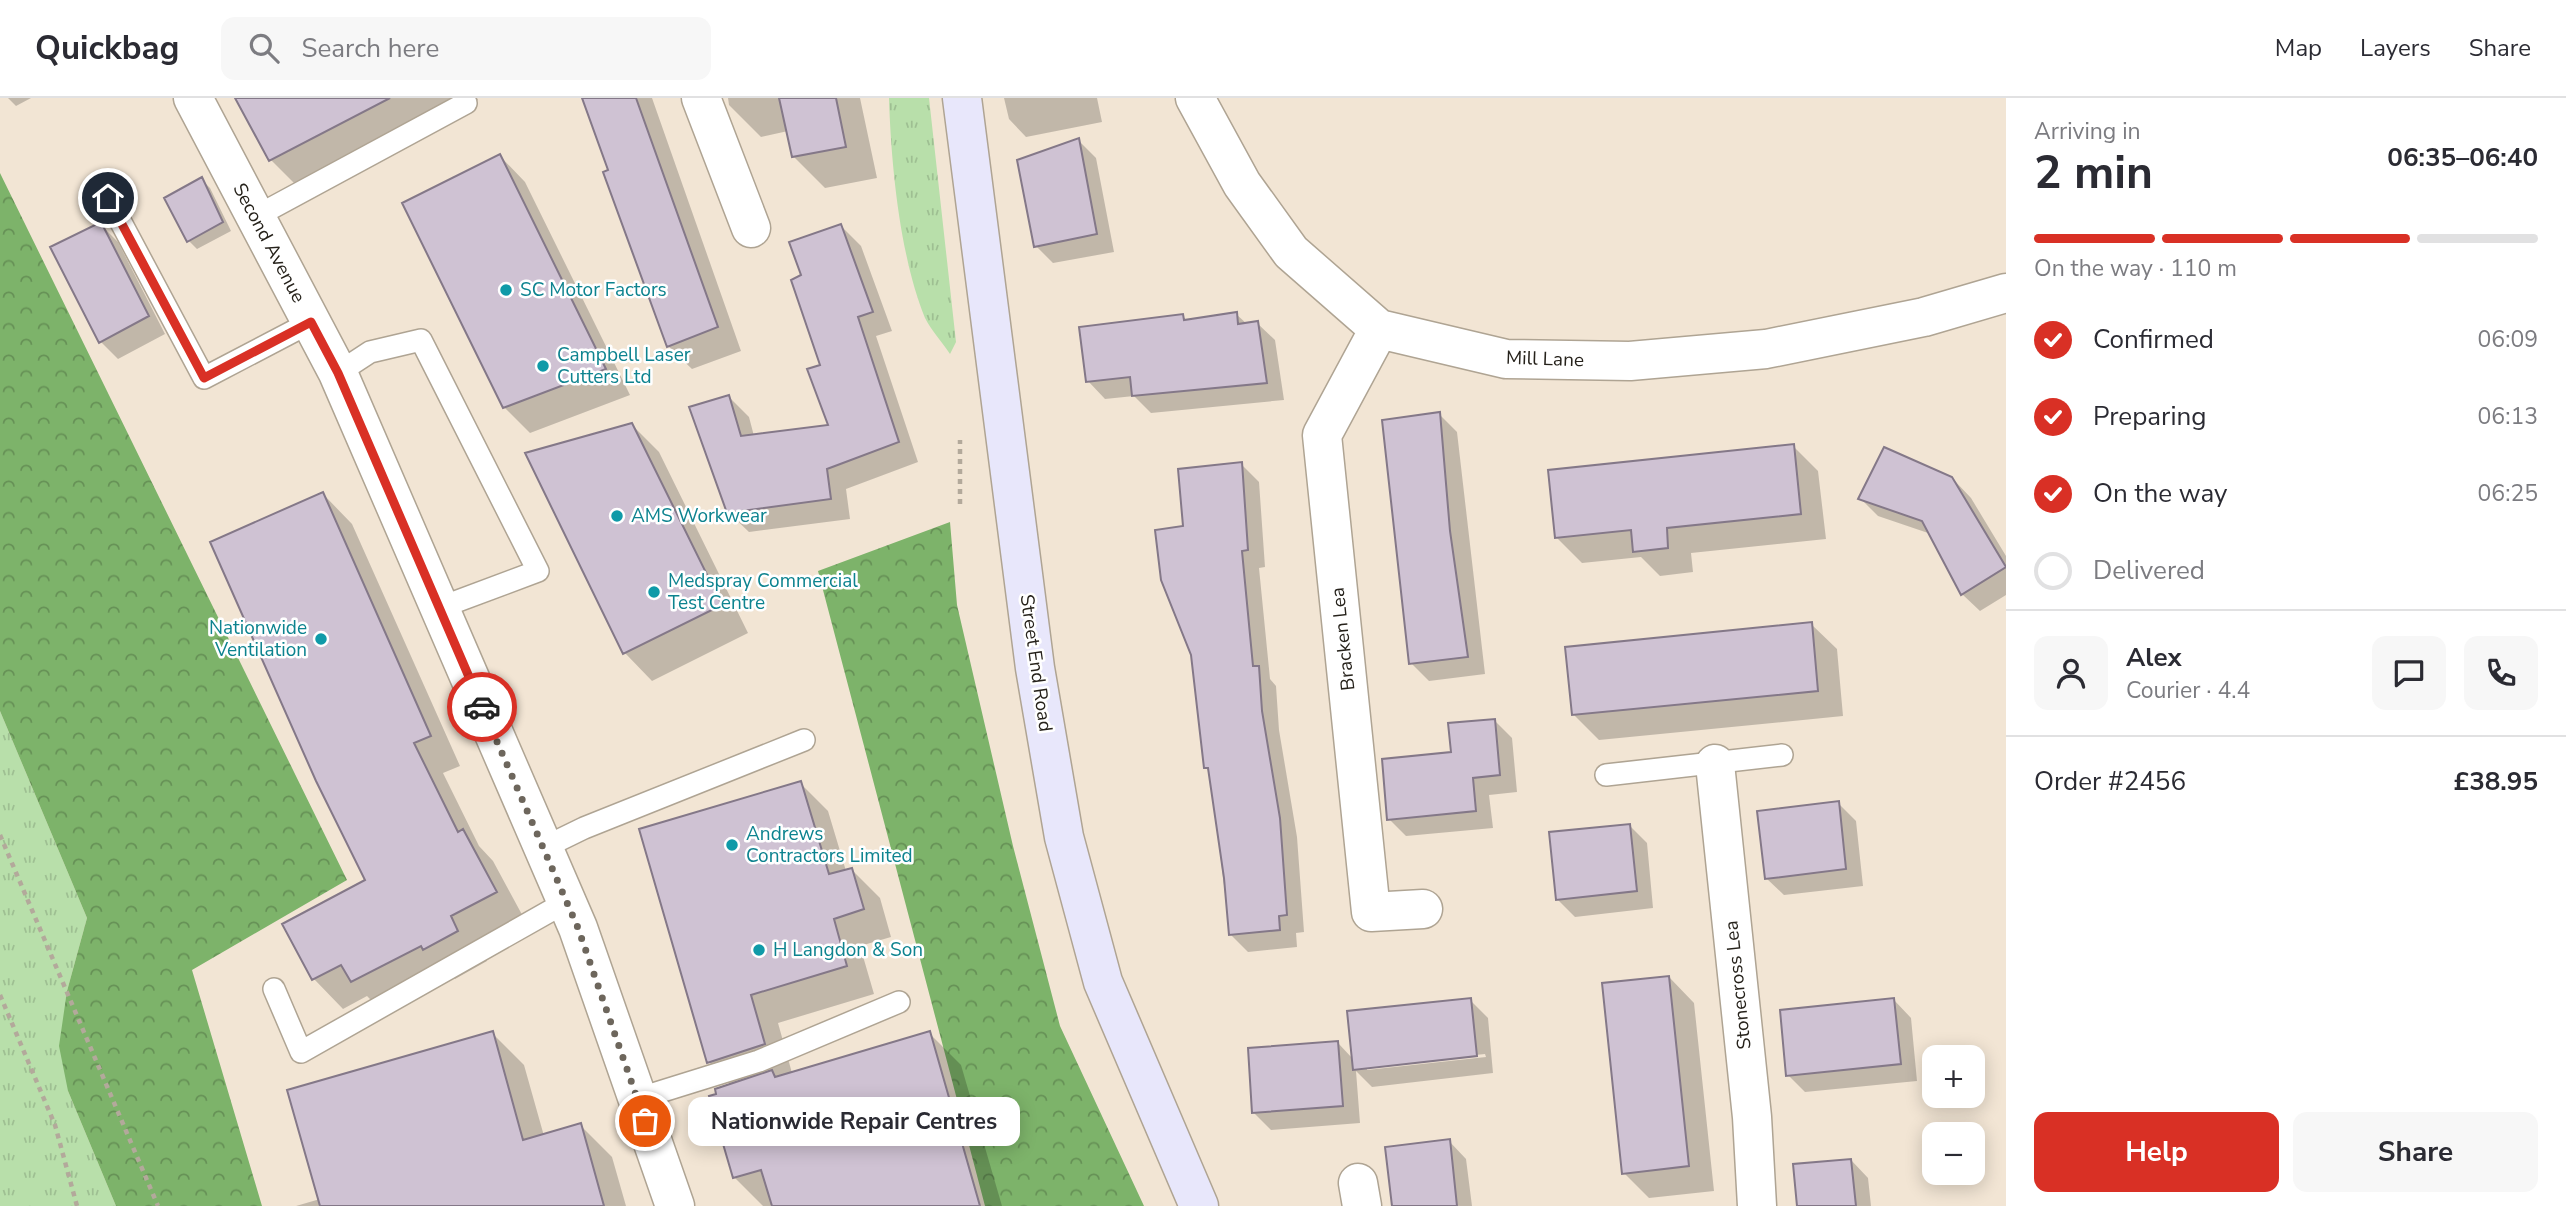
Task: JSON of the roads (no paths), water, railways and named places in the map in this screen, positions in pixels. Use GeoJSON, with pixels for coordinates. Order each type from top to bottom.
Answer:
{"type":"FeatureCollection","features":[{"type":"Feature","properties":{"kind":"street","name":"Second Avenue"},"geometry":{"type":"LineString","coordinates":[[193,98],[338,373],[566,902],[675,1206]]}},
{"type":"Feature","properties":{"kind":"street"},"geometry":{"type":"LineString","coordinates":[[701,98],[751,228]]}},
{"type":"Feature","properties":{"kind":"street","name":"Street End Road"},"geometry":{"type":"LineString","coordinates":[[962,98],[1035,668],[1064,837],[1103,982],[1199,1206]]}},
{"type":"Feature","properties":{"kind":"street","name":"Mill Lane"},"geometry":{"type":"LineString","coordinates":[[1195,98],[1242,184],[1291,251],[1379,329],[1506,359],[1630,361],[1766,349],[1924,317],[2006,293]]}},
{"type":"Feature","properties":{"kind":"street","name":"Bracken Lea"},"geometry":{"type":"LineString","coordinates":[[1379,329],[1322,435],[1371,912],[1423,909]]}},
{"type":"Feature","properties":{"kind":"street","name":"Stonecross Lea"},"geometry":{"type":"LineString","coordinates":[[1714,764],[1752,1117],[1757,1206]]}},
{"type":"Feature","properties":{"kind":"lane"},"geometry":{"type":"LineString","coordinates":[[256,217],[466,103]]}},
{"type":"Feature","properties":{"kind":"lane"},"geometry":{"type":"LineString","coordinates":[[108,198],[204,378],[311,322]]}},
{"type":"Feature","properties":{"kind":"lane"},"geometry":{"type":"LineString","coordinates":[[338,373],[370,352],[421,340],[538,571],[439,608]]}},
{"type":"Feature","properties":{"kind":"lane"},"geometry":{"type":"LineString","coordinates":[[543,848],[584,828],[804,740]]}},
{"type":"Feature","properties":{"kind":"lane"},"geometry":{"type":"LineString","coordinates":[[1606,775],[1782,755]]}},
{"type":"Feature","properties":{"kind":"lane"},"geometry":{"type":"LineString","coordinates":[[274,989],[301,1052],[566,902]]}},
{"type":"Feature","properties":{"kind":"lane"},"geometry":{"type":"LineString","coordinates":[[638,1099],[759,1061],[899,1002]]}},
{"type":"Feature","properties":{"kind":"place","name":"SC Motor Factors"},"geometry":{"type":"Point","coordinates":[506,290]}},
{"type":"Feature","properties":{"kind":"place","name":"Campbell Laser Cutters Ltd"},"geometry":{"type":"Point","coordinates":[543,366]}},
{"type":"Feature","properties":{"kind":"place","name":"AMS Workwear"},"geometry":{"type":"Point","coordinates":[617,516]}},
{"type":"Feature","properties":{"kind":"place","name":"Medspray Commercial Test Centre"},"geometry":{"type":"Point","coordinates":[654,592]}},
{"type":"Feature","properties":{"kind":"place","name":"Nationwide Ventilation"},"geometry":{"type":"Point","coordinates":[321,639]}},
{"type":"Feature","properties":{"kind":"place","name":"Andrews Contractors Limited"},"geometry":{"type":"Point","coordinates":[732,845]}},
{"type":"Feature","properties":{"kind":"place","name":"H Langdon & Son"},"geometry":{"type":"Point","coordinates":[759,950]}},
{"type":"Feature","properties":{"kind":"place","name":"Nationwide Repair Centres"},"geometry":{"type":"Point","coordinates":[645,1121]}}]}
